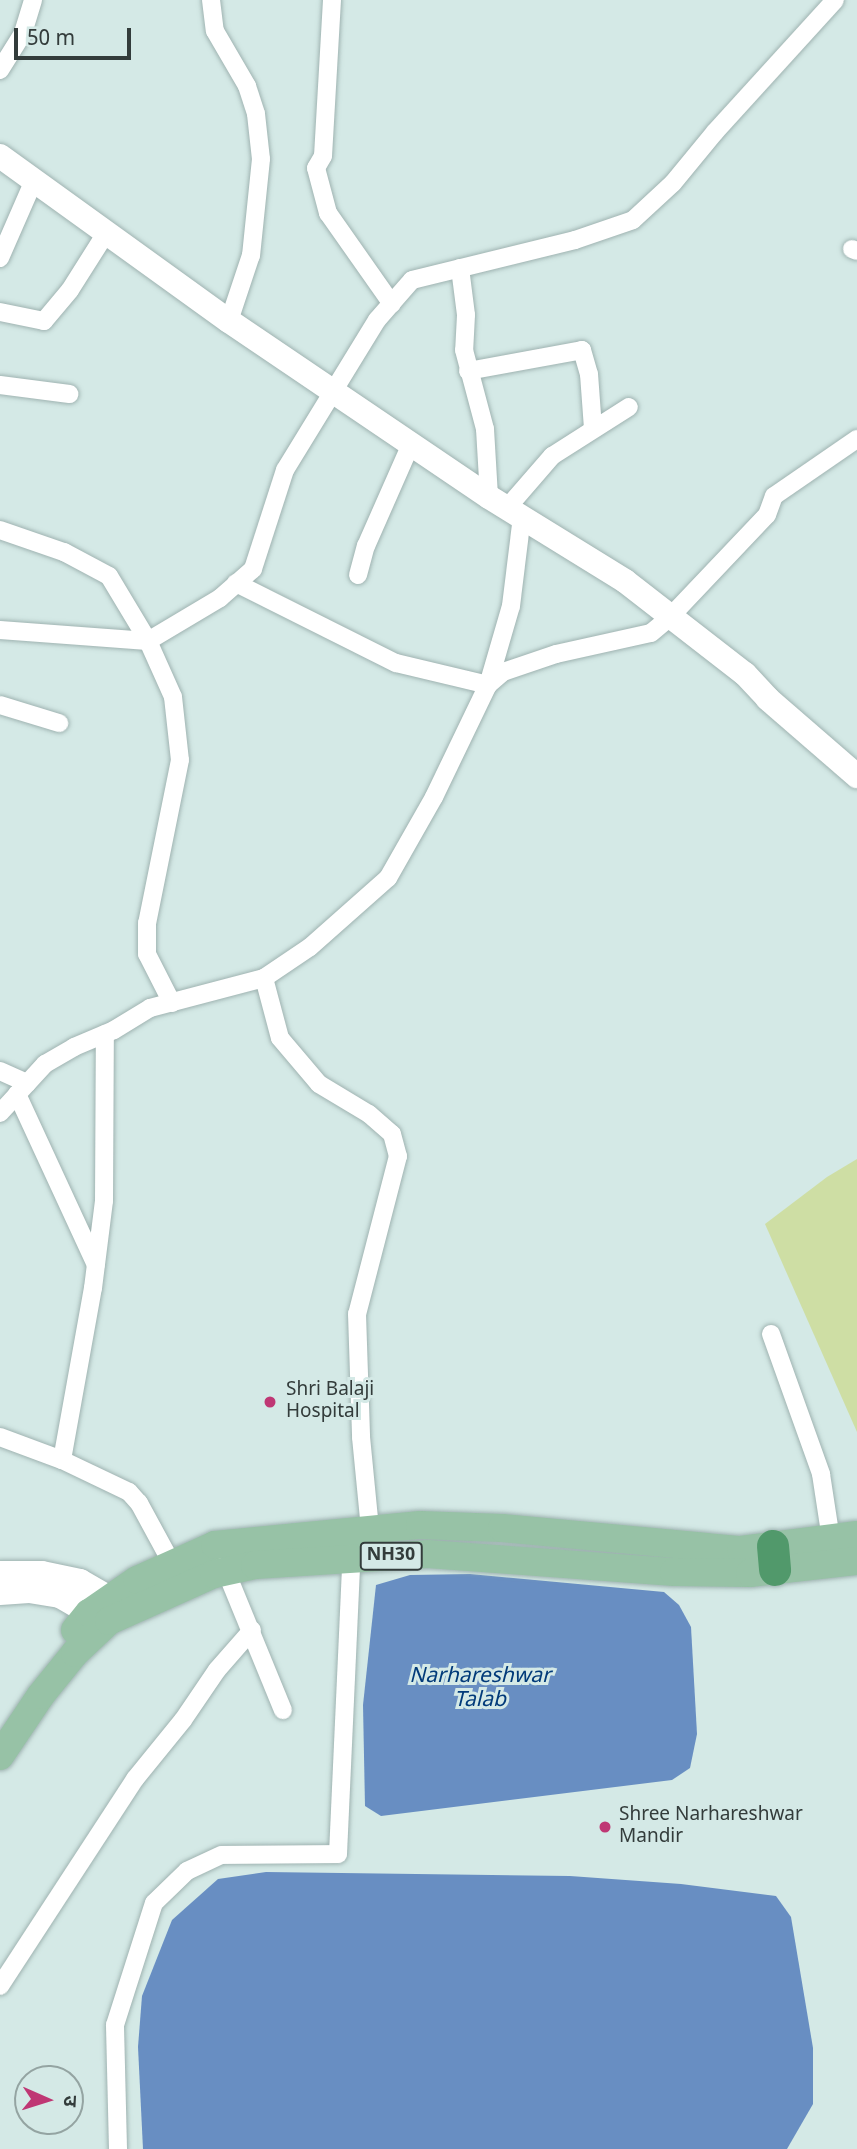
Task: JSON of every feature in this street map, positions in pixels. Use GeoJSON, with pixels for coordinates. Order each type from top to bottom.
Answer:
{"type":"FeatureCollection","features":[{"type":"Feature","properties":{"kind":"main road","name":"NH30"},"geometry":{"type":"LineString","coordinates":[[0,1726],[105,1613],[178,1575],[215,1545],[420,1525],[502,1528],[741,1550],[774,1558],[857,1561]]}},
{"type":"Feature","properties":{"kind":"main road","name":"NH30"},"geometry":{"type":"LineString","coordinates":[[178,1575],[226,1572],[255,1565],[428,1554],[674,1572],[774,1558],[844,1537]]}},
{"type":"Feature","properties":{"kind":"main road","name":"NH30"},"geometry":{"type":"LineString","coordinates":[[0,1756],[41,1695],[105,1613]]}},
{"type":"Feature","properties":{"kind":"street"},"geometry":{"type":"LineString","coordinates":[[0,70],[20,40],[33,0]]}},
{"type":"Feature","properties":{"kind":"street"},"geometry":{"type":"LineString","coordinates":[[212,0],[215,31],[247,86],[256,114],[261,159],[251,255],[229,321]]}},
{"type":"Feature","properties":{"kind":"street"},"geometry":{"type":"LineString","coordinates":[[332,0],[323,156],[316,168],[328,213],[392,304]]}},
{"type":"Feature","properties":{"kind":"street"},"geometry":{"type":"LineString","coordinates":[[0,630],[148,641],[184,621],[236,583],[253,569],[285,470],[377,320],[412,280],[575,240],[633,220],[673,183],[715,132],[835,0]]}},
{"type":"Feature","properties":{"kind":"street"},"geometry":{"type":"LineString","coordinates":[[0,156],[229,321],[333,392],[506,507],[625,581],[745,674],[768,699],[857,774]]}},
{"type":"Feature","properties":{"kind":"street"},"geometry":{"type":"LineString","coordinates":[[0,258],[34,180]]}},
{"type":"Feature","properties":{"kind":"street"},"geometry":{"type":"LineString","coordinates":[[0,312],[44,321],[64,298],[106,233]]}},
{"type":"Feature","properties":{"kind":"street"},"geometry":{"type":"LineString","coordinates":[[0,1113],[45,1065],[150,1008],[264,978],[310,947],[388,877],[434,797],[488,685],[511,606],[506,507],[468,371],[460,268]]}},
{"type":"Feature","properties":{"kind":"street"},"geometry":{"type":"LineString","coordinates":[[468,371],[582,350],[589,374],[593,428]]}},
{"type":"Feature","properties":{"kind":"street"},"geometry":{"type":"LineString","coordinates":[[0,385],[69,394]]}},
{"type":"Feature","properties":{"kind":"street"},"geometry":{"type":"LineString","coordinates":[[506,507],[552,456],[629,407]]}},
{"type":"Feature","properties":{"kind":"street"},"geometry":{"type":"LineString","coordinates":[[488,685],[503,672],[556,654],[650,633],[671,616],[767,515],[774,496],[857,439]]}},
{"type":"Feature","properties":{"kind":"street"},"geometry":{"type":"LineString","coordinates":[[358,575],[366,546],[411,444]]}},
{"type":"Feature","properties":{"kind":"street"},"geometry":{"type":"LineString","coordinates":[[0,530],[64,552],[110,576],[148,641],[173,697],[180,760],[147,923],[147,954],[172,1003]]}},
{"type":"Feature","properties":{"kind":"street"},"geometry":{"type":"LineString","coordinates":[[236,583],[397,663],[488,685]]}},
{"type":"Feature","properties":{"kind":"street"},"geometry":{"type":"LineString","coordinates":[[0,705],[59,723]]}},
{"type":"Feature","properties":{"kind":"street"},"geometry":{"type":"LineString","coordinates":[[118,2149],[115,2025],[154,1903],[187,1871],[222,1854],[338,1854],[351,1558],[361,1530],[357,1314],[398,1156],[392,1134],[369,1114],[319,1084],[280,1038],[264,978]]}},
{"type":"Feature","properties":{"kind":"street"},"geometry":{"type":"LineString","coordinates":[[62,1460],[96,1265],[104,1201],[105,1034]]}},
{"type":"Feature","properties":{"kind":"street"},"geometry":{"type":"LineString","coordinates":[[0,1071],[22,1088],[96,1265]]}},
{"type":"Feature","properties":{"kind":"street"},"geometry":{"type":"LineString","coordinates":[[771,1334],[844,1537]]}},
{"type":"Feature","properties":{"kind":"street"},"geometry":{"type":"LineString","coordinates":[[1,1439],[62,1460],[128,1492],[139,1503],[178,1575]]}},
{"type":"Feature","properties":{"kind":"street"},"geometry":{"type":"LineString","coordinates":[[215,1545],[283,1710]]}},
{"type":"Feature","properties":{"kind":"street"},"geometry":{"type":"LineString","coordinates":[[0,1573],[43,1573],[80,1581],[105,1613]]}},
{"type":"Feature","properties":{"kind":"street"},"geometry":{"type":"LineString","coordinates":[[0,1592],[45,1592],[105,1613]]}},
{"type":"Feature","properties":{"kind":"street"},"geometry":{"type":"LineString","coordinates":[[0,1986],[135,1779],[183,1720],[217,1670],[252,1630]]}},
{"type":"Feature","properties":{"kind":"green space"},"geometry":{"type":"Polygon","coordinates":[[[857,1159],[857,1432],[765,1224],[827,1177],[857,1159]]]}},
{"type":"Feature","properties":{"kind":"water","name":"Narhareshwar Talab"},"geometry":{"type":"Polygon","coordinates":[[[470,1574],[664,1592],[679,1605],[691,1627],[697,1734],[690,1768],[672,1780],[381,1816],[365,1806],[363,1705],[376,1585],[410,1575],[470,1574]]]}},
{"type":"Feature","properties":{"kind":"water"},"geometry":{"type":"Polygon","coordinates":[[[266,1872],[570,1876],[681,1884],[776,1896],[791,1917],[813,2048],[813,2104],[787,2149],[143,2149],[138,2047],[142,1996],[172,1920],[218,1879],[266,1872]]]}},
{"type":"Feature","properties":{"kind":"place","name":"Shri Balaji Hospital"},"geometry":{"type":"Point","coordinates":[270,1402]}},
{"type":"Feature","properties":{"kind":"place","name":"Shree Narhareshwar Mandir"},"geometry":{"type":"Point","coordinates":[605,1827]}}]}
